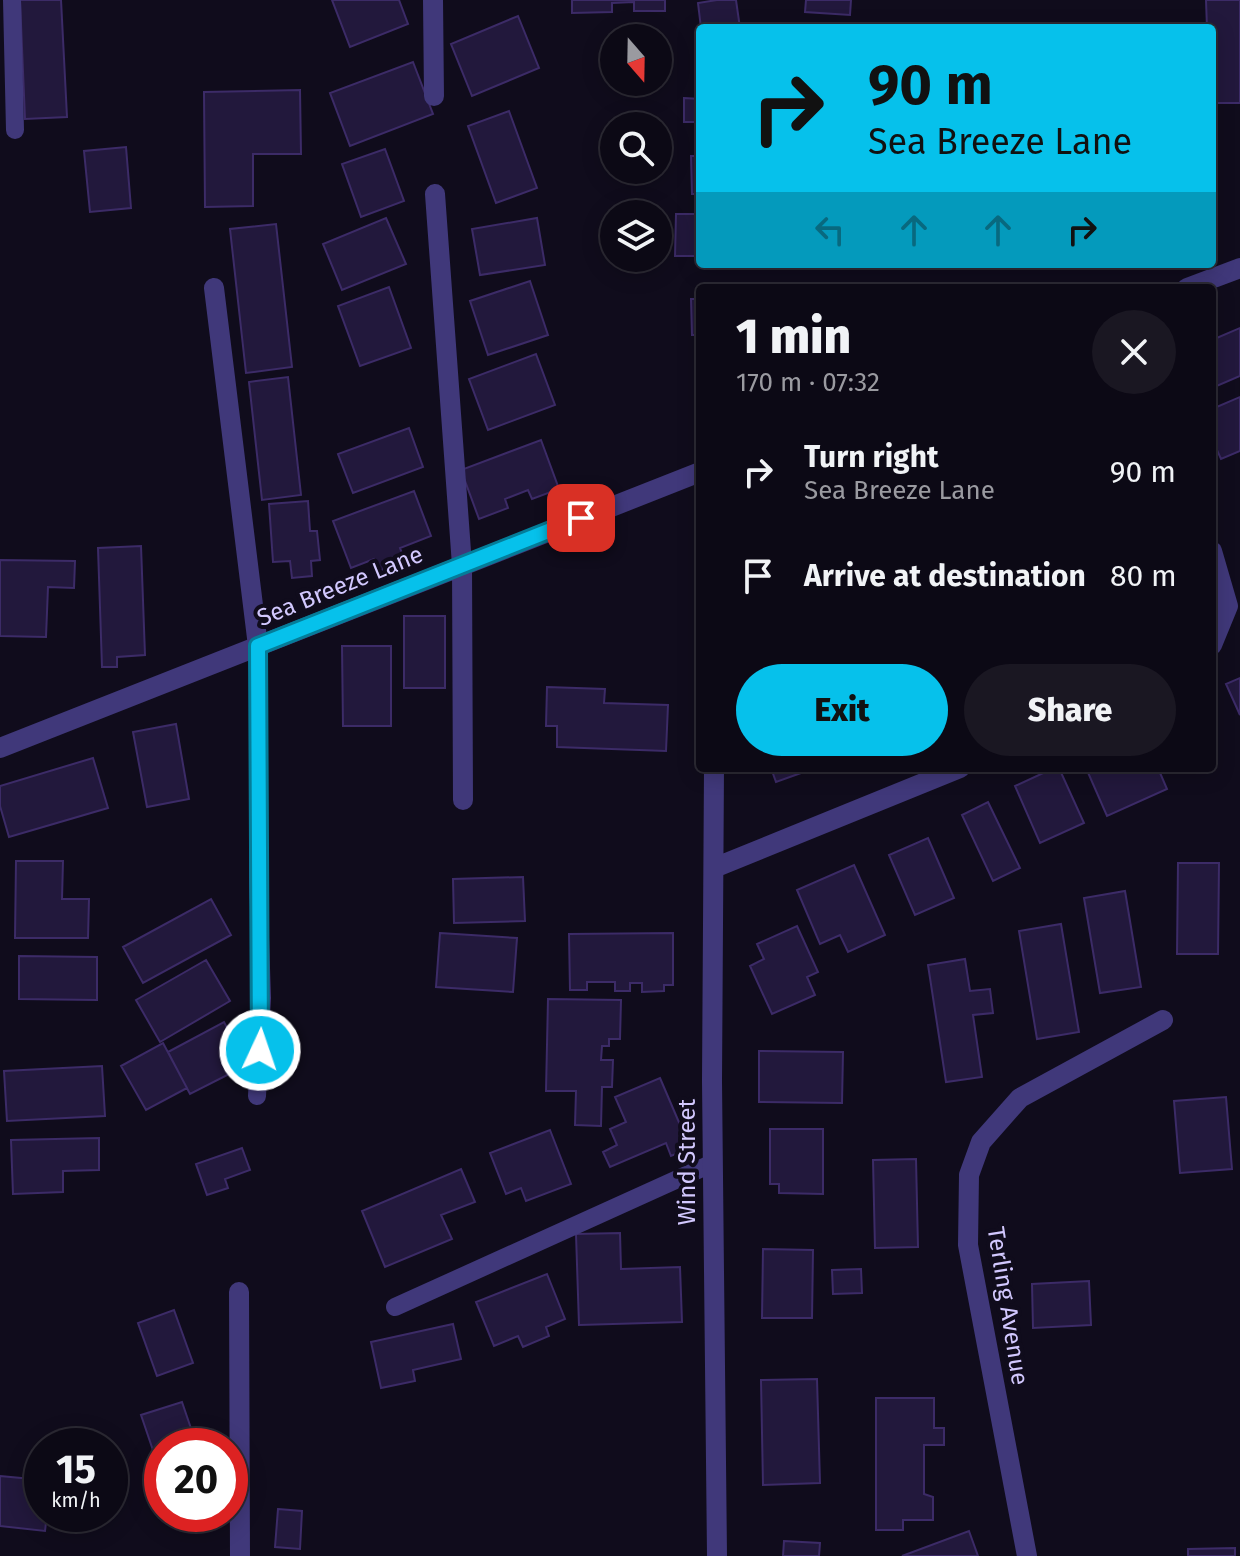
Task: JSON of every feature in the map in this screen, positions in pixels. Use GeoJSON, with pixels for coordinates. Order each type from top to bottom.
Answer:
{"type":"FeatureCollection","features":[{"type":"Feature","properties":{"kind":"street"},"geometry":{"type":"LineString","coordinates":[[433,0],[434,96]]}},
{"type":"Feature","properties":{"kind":"street"},"geometry":{"type":"LineString","coordinates":[[435,194],[462,565],[463,800]]}},
{"type":"Feature","properties":{"kind":"street"},"geometry":{"type":"LineString","coordinates":[[1198,284],[1240,268]]}},
{"type":"Feature","properties":{"kind":"street"},"geometry":{"type":"LineString","coordinates":[[214,288],[258,646]]}},
{"type":"Feature","properties":{"kind":"street","name":"Sea Breeze Lane"},"geometry":{"type":"LineString","coordinates":[[0,748],[696,474]]}},
{"type":"Feature","properties":{"kind":"street"},"geometry":{"type":"LineString","coordinates":[[1216,559],[1228,606],[1216,635]]}},
{"type":"Feature","properties":{"kind":"street","name":"Wind Street"},"geometry":{"type":"LineString","coordinates":[[714,772],[713,1163],[717,1556]]}},
{"type":"Feature","properties":{"kind":"street"},"geometry":{"type":"LineString","coordinates":[[714,868],[950,772]]}},
{"type":"Feature","properties":{"kind":"street","name":"Terling Avenue"},"geometry":{"type":"LineString","coordinates":[[1027,1556],[968,1245],[969,1175],[981,1142],[1020,1098],[1163,1020]]}},
{"type":"Feature","properties":{"kind":"street"},"geometry":{"type":"LineString","coordinates":[[239,1292],[240,1556]]}},
{"type":"Feature","properties":{"kind":"lane"},"geometry":{"type":"LineString","coordinates":[[12,0],[15,130]]}},
{"type":"Feature","properties":{"kind":"lane"},"geometry":{"type":"LineString","coordinates":[[257,1096],[262,998],[258,877],[258,646]]}},
{"type":"Feature","properties":{"kind":"lane"},"geometry":{"type":"LineString","coordinates":[[395,1307],[713,1163]]}},
{"type":"Feature","properties":{"kind":"building"},"geometry":{"type":"Polygon","coordinates":[[[20,0],[61,0],[67,117],[25,119],[20,0]]]}},
{"type":"Feature","properties":{"kind":"building"},"geometry":{"type":"Polygon","coordinates":[[[332,0],[399,0],[408,24],[350,47],[332,0]]]}},
{"type":"Feature","properties":{"kind":"building"},"geometry":{"type":"Polygon","coordinates":[[[572,0],[665,0],[665,11],[634,11],[634,2],[612,3],[612,12],[572,13],[572,0]]]}},
{"type":"Feature","properties":{"kind":"building"},"geometry":{"type":"Polygon","coordinates":[[[736,0],[739,24],[701,24],[698,3],[736,0]]]}},
{"type":"Feature","properties":{"kind":"building"},"geometry":{"type":"Polygon","coordinates":[[[806,0],[851,0],[850,15],[805,12],[806,0]]]}},
{"type":"Feature","properties":{"kind":"building"},"geometry":{"type":"Polygon","coordinates":[[[1206,0],[1240,0],[1240,103],[1216,103],[1216,24],[1207,24],[1206,0]]]}},
{"type":"Feature","properties":{"kind":"building"},"geometry":{"type":"Polygon","coordinates":[[[518,16],[539,68],[472,96],[451,44],[518,16]]]}},
{"type":"Feature","properties":{"kind":"building"},"geometry":{"type":"Polygon","coordinates":[[[413,62],[433,114],[350,146],[330,93],[413,62]]]}},
{"type":"Feature","properties":{"kind":"building"},"geometry":{"type":"Polygon","coordinates":[[[300,90],[301,154],[253,154],[253,206],[205,207],[204,92],[300,90]]]}},
{"type":"Feature","properties":{"kind":"building"},"geometry":{"type":"Polygon","coordinates":[[[684,98],[696,99],[696,122],[684,122],[684,98]]]}},
{"type":"Feature","properties":{"kind":"building"},"geometry":{"type":"Polygon","coordinates":[[[509,111],[537,188],[496,203],[468,126],[509,111]]]}},
{"type":"Feature","properties":{"kind":"building"},"geometry":{"type":"Polygon","coordinates":[[[126,147],[131,208],[90,212],[84,151],[126,147]]]}},
{"type":"Feature","properties":{"kind":"building"},"geometry":{"type":"Polygon","coordinates":[[[385,149],[404,201],[361,217],[342,164],[385,149]]]}},
{"type":"Feature","properties":{"kind":"building"},"geometry":{"type":"Polygon","coordinates":[[[691,156],[696,156],[696,194],[692,194],[691,156]]]}},
{"type":"Feature","properties":{"kind":"building"},"geometry":{"type":"Polygon","coordinates":[[[676,214],[696,214],[696,256],[675,256],[676,214]]]}},
{"type":"Feature","properties":{"kind":"building"},"geometry":{"type":"Polygon","coordinates":[[[386,218],[406,264],[342,290],[323,244],[386,218]]]}},
{"type":"Feature","properties":{"kind":"building"},"geometry":{"type":"Polygon","coordinates":[[[537,218],[545,265],[480,275],[472,229],[537,218]]]}},
{"type":"Feature","properties":{"kind":"building"},"geometry":{"type":"Polygon","coordinates":[[[276,224],[292,367],[246,373],[230,229],[276,224]]]}},
{"type":"Feature","properties":{"kind":"building"},"geometry":{"type":"Polygon","coordinates":[[[530,281],[548,335],[488,355],[470,301],[530,281]]]}},
{"type":"Feature","properties":{"kind":"building"},"geometry":{"type":"Polygon","coordinates":[[[389,287],[411,348],[360,366],[338,306],[389,287]]]}},
{"type":"Feature","properties":{"kind":"building"},"geometry":{"type":"Polygon","coordinates":[[[691,299],[696,299],[696,335],[692,335],[691,299]]]}},
{"type":"Feature","properties":{"kind":"building"},"geometry":{"type":"Polygon","coordinates":[[[1240,328],[1240,376],[1216,386],[1216,338],[1240,328]]]}},
{"type":"Feature","properties":{"kind":"building"},"geometry":{"type":"Polygon","coordinates":[[[536,354],[555,405],[488,430],[469,379],[536,354]]]}},
{"type":"Feature","properties":{"kind":"building"},"geometry":{"type":"Polygon","coordinates":[[[288,377],[301,495],[262,500],[249,382],[288,377]]]}},
{"type":"Feature","properties":{"kind":"building"},"geometry":{"type":"Polygon","coordinates":[[[1240,397],[1240,451],[1221,459],[1216,448],[1216,407],[1240,397]]]}},
{"type":"Feature","properties":{"kind":"building"},"geometry":{"type":"Polygon","coordinates":[[[409,428],[423,467],[353,493],[338,454],[409,428]]]}},
{"type":"Feature","properties":{"kind":"building"},"geometry":{"type":"Polygon","coordinates":[[[541,440],[559,489],[532,499],[528,490],[505,499],[508,508],[479,519],[461,470],[541,440]]]}},
{"type":"Feature","properties":{"kind":"building"},"geometry":{"type":"Polygon","coordinates":[[[414,491],[431,536],[400,548],[405,561],[379,571],[374,559],[351,568],[333,521],[414,491]]]}},
{"type":"Feature","properties":{"kind":"building"},"geometry":{"type":"Polygon","coordinates":[[[308,501],[310,531],[317,531],[320,560],[311,561],[312,576],[292,578],[290,561],[273,562],[269,504],[308,501]]]}},
{"type":"Feature","properties":{"kind":"building"},"geometry":{"type":"Polygon","coordinates":[[[141,546],[145,655],[117,657],[117,667],[102,667],[98,548],[141,546]]]}},
{"type":"Feature","properties":{"kind":"building"},"geometry":{"type":"Polygon","coordinates":[[[0,560],[75,561],[74,588],[48,587],[46,637],[0,636],[0,560]]]}},
{"type":"Feature","properties":{"kind":"building"},"geometry":{"type":"Polygon","coordinates":[[[404,616],[445,616],[445,688],[404,688],[404,616]]]}},
{"type":"Feature","properties":{"kind":"building"},"geometry":{"type":"Polygon","coordinates":[[[342,646],[391,646],[391,726],[343,726],[342,646]]]}},
{"type":"Feature","properties":{"kind":"building"},"geometry":{"type":"Polygon","coordinates":[[[1240,678],[1240,715],[1226,684],[1240,678]]]}},
{"type":"Feature","properties":{"kind":"building"},"geometry":{"type":"Polygon","coordinates":[[[547,687],[605,689],[604,703],[668,705],[666,751],[557,747],[557,726],[546,726],[547,687]]]}},
{"type":"Feature","properties":{"kind":"building"},"geometry":{"type":"Polygon","coordinates":[[[176,724],[189,799],[147,807],[133,732],[176,724]]]}},
{"type":"Feature","properties":{"kind":"building"},"geometry":{"type":"Polygon","coordinates":[[[93,758],[108,808],[9,837],[0,806],[0,786],[93,758]]]}},
{"type":"Feature","properties":{"kind":"building"},"geometry":{"type":"Polygon","coordinates":[[[772,772],[804,772],[776,782],[772,772]]]}},
{"type":"Feature","properties":{"kind":"building"},"geometry":{"type":"Polygon","coordinates":[[[1045,772],[1061,772],[1084,823],[1040,843],[1015,786],[1045,772]]]}},
{"type":"Feature","properties":{"kind":"building"},"geometry":{"type":"Polygon","coordinates":[[[1088,772],[1160,772],[1167,789],[1107,816],[1088,772]]]}},
{"type":"Feature","properties":{"kind":"building"},"geometry":{"type":"Polygon","coordinates":[[[988,802],[1020,868],[993,881],[962,815],[988,802]]]}},
{"type":"Feature","properties":{"kind":"building"},"geometry":{"type":"Polygon","coordinates":[[[928,838],[954,898],[915,915],[889,855],[928,838]]]}},
{"type":"Feature","properties":{"kind":"building"},"geometry":{"type":"Polygon","coordinates":[[[16,861],[63,861],[62,899],[89,899],[88,938],[15,938],[16,861]]]}},
{"type":"Feature","properties":{"kind":"building"},"geometry":{"type":"Polygon","coordinates":[[[1178,863],[1219,863],[1218,954],[1177,954],[1178,863]]]}},
{"type":"Feature","properties":{"kind":"building"},"geometry":{"type":"Polygon","coordinates":[[[854,865],[885,935],[848,952],[840,935],[820,944],[797,890],[854,865]]]}},
{"type":"Feature","properties":{"kind":"building"},"geometry":{"type":"Polygon","coordinates":[[[523,877],[525,921],[454,923],[453,879],[523,877]]]}},
{"type":"Feature","properties":{"kind":"building"},"geometry":{"type":"Polygon","coordinates":[[[1125,891],[1141,987],[1100,993],[1084,898],[1125,891]]]}},
{"type":"Feature","properties":{"kind":"building"},"geometry":{"type":"Polygon","coordinates":[[[211,899],[231,935],[143,983],[123,947],[211,899]]]}},
{"type":"Feature","properties":{"kind":"building"},"geometry":{"type":"Polygon","coordinates":[[[1061,924],[1079,1032],[1037,1039],[1019,931],[1061,924]]]}},
{"type":"Feature","properties":{"kind":"building"},"geometry":{"type":"Polygon","coordinates":[[[797,926],[818,972],[807,977],[815,995],[772,1014],[750,966],[764,959],[757,944],[797,926]]]}},
{"type":"Feature","properties":{"kind":"building"},"geometry":{"type":"Polygon","coordinates":[[[440,933],[517,938],[513,992],[436,987],[440,933]]]}},
{"type":"Feature","properties":{"kind":"building"},"geometry":{"type":"Polygon","coordinates":[[[673,933],[673,985],[664,985],[664,991],[642,992],[642,983],[630,983],[630,991],[615,991],[615,982],[587,982],[587,990],[570,990],[569,934],[673,933]]]}},
{"type":"Feature","properties":{"kind":"building"},"geometry":{"type":"Polygon","coordinates":[[[19,956],[97,957],[97,1000],[19,999],[19,956]]]}},
{"type":"Feature","properties":{"kind":"building"},"geometry":{"type":"Polygon","coordinates":[[[965,959],[970,991],[990,989],[993,1013],[973,1015],[982,1077],[946,1082],[928,965],[965,959]]]}},
{"type":"Feature","properties":{"kind":"building"},"geometry":{"type":"Polygon","coordinates":[[[206,960],[230,1001],[160,1042],[136,1000],[206,960]]]}},
{"type":"Feature","properties":{"kind":"building"},"geometry":{"type":"Polygon","coordinates":[[[548,999],[621,1000],[620,1039],[609,1039],[609,1046],[602,1046],[601,1060],[613,1060],[612,1087],[602,1087],[601,1126],[575,1125],[576,1091],[546,1091],[548,999]]]}},
{"type":"Feature","properties":{"kind":"building"},"geometry":{"type":"Polygon","coordinates":[[[224,1022],[247,1065],[190,1094],[168,1052],[224,1022]]]}},
{"type":"Feature","properties":{"kind":"building"},"geometry":{"type":"Polygon","coordinates":[[[163,1043],[187,1088],[146,1110],[121,1066],[163,1043]]]}},
{"type":"Feature","properties":{"kind":"building"},"geometry":{"type":"Polygon","coordinates":[[[759,1051],[843,1052],[842,1103],[759,1102],[759,1051]]]}},
{"type":"Feature","properties":{"kind":"building"},"geometry":{"type":"Polygon","coordinates":[[[102,1066],[105,1116],[7,1121],[4,1071],[102,1066]]]}},
{"type":"Feature","properties":{"kind":"building"},"geometry":{"type":"Polygon","coordinates":[[[660,1078],[690,1148],[671,1156],[666,1143],[610,1167],[603,1152],[617,1145],[610,1129],[626,1122],[615,1097],[660,1078]]]}},
{"type":"Feature","properties":{"kind":"building"},"geometry":{"type":"Polygon","coordinates":[[[1226,1097],[1232,1169],[1180,1173],[1174,1101],[1226,1097]]]}},
{"type":"Feature","properties":{"kind":"building"},"geometry":{"type":"Polygon","coordinates":[[[770,1129],[823,1129],[823,1194],[779,1193],[779,1184],[770,1184],[770,1129]]]}},
{"type":"Feature","properties":{"kind":"building"},"geometry":{"type":"Polygon","coordinates":[[[550,1130],[571,1184],[526,1201],[521,1188],[506,1194],[490,1153],[550,1130]]]}},
{"type":"Feature","properties":{"kind":"building"},"geometry":{"type":"Polygon","coordinates":[[[99,1138],[99,1170],[63,1171],[63,1192],[13,1194],[11,1140],[99,1138]]]}},
{"type":"Feature","properties":{"kind":"building"},"geometry":{"type":"Polygon","coordinates":[[[242,1148],[250,1170],[225,1179],[228,1188],[207,1195],[196,1164],[242,1148]]]}},
{"type":"Feature","properties":{"kind":"building"},"geometry":{"type":"Polygon","coordinates":[[[916,1159],[918,1247],[875,1248],[873,1160],[916,1159]]]}},
{"type":"Feature","properties":{"kind":"building"},"geometry":{"type":"Polygon","coordinates":[[[461,1169],[475,1202],[441,1215],[452,1239],[385,1267],[362,1211],[461,1169]]]}},
{"type":"Feature","properties":{"kind":"building"},"geometry":{"type":"Polygon","coordinates":[[[620,1233],[621,1269],[680,1267],[682,1322],[579,1325],[576,1234],[620,1233]]]}},
{"type":"Feature","properties":{"kind":"building"},"geometry":{"type":"Polygon","coordinates":[[[763,1249],[813,1250],[812,1318],[762,1318],[763,1249]]]}},
{"type":"Feature","properties":{"kind":"building"},"geometry":{"type":"Polygon","coordinates":[[[861,1269],[862,1293],[833,1294],[832,1270],[861,1269]]]}},
{"type":"Feature","properties":{"kind":"building"},"geometry":{"type":"Polygon","coordinates":[[[547,1274],[565,1319],[546,1327],[549,1336],[523,1347],[518,1336],[494,1346],[476,1302],[547,1274]]]}},
{"type":"Feature","properties":{"kind":"building"},"geometry":{"type":"Polygon","coordinates":[[[1089,1281],[1091,1325],[1033,1328],[1032,1284],[1089,1281]]]}},
{"type":"Feature","properties":{"kind":"building"},"geometry":{"type":"Polygon","coordinates":[[[174,1310],[193,1363],[157,1376],[138,1323],[174,1310]]]}},
{"type":"Feature","properties":{"kind":"building"},"geometry":{"type":"Polygon","coordinates":[[[453,1324],[461,1359],[413,1370],[415,1381],[381,1388],[371,1342],[453,1324]]]}},
{"type":"Feature","properties":{"kind":"building"},"geometry":{"type":"Polygon","coordinates":[[[817,1379],[820,1483],[763,1485],[761,1380],[817,1379]]]}},
{"type":"Feature","properties":{"kind":"building"},"geometry":{"type":"Polygon","coordinates":[[[876,1398],[934,1398],[934,1428],[944,1428],[944,1445],[924,1445],[924,1494],[933,1497],[933,1520],[903,1520],[903,1530],[876,1530],[876,1398]]]}},
{"type":"Feature","properties":{"kind":"building"},"geometry":{"type":"Polygon","coordinates":[[[182,1402],[191,1428],[145,1428],[141,1415],[182,1402]]]}},
{"type":"Feature","properties":{"kind":"building"},"geometry":{"type":"Polygon","coordinates":[[[0,1476],[24,1478],[24,1529],[0,1526],[0,1476]]]}},
{"type":"Feature","properties":{"kind":"building"},"geometry":{"type":"Polygon","coordinates":[[[278,1509],[302,1511],[300,1549],[275,1547],[278,1509]]]}},
{"type":"Feature","properties":{"kind":"building"},"geometry":{"type":"Polygon","coordinates":[[[969,1531],[978,1556],[902,1556],[969,1531]]]}},
{"type":"Feature","properties":{"kind":"building"},"geometry":{"type":"Polygon","coordinates":[[[784,1541],[820,1543],[819,1556],[783,1556],[784,1541]]]}},
{"type":"Feature","properties":{"kind":"building"},"geometry":{"type":"Polygon","coordinates":[[[1235,1548],[1235,1556],[1188,1556],[1188,1549],[1235,1548]]]}},
{"type":"Feature","properties":{"kind":"route"},"geometry":{"type":"LineString","coordinates":[[260,1050],[258,646],[581,518]]}}]}
